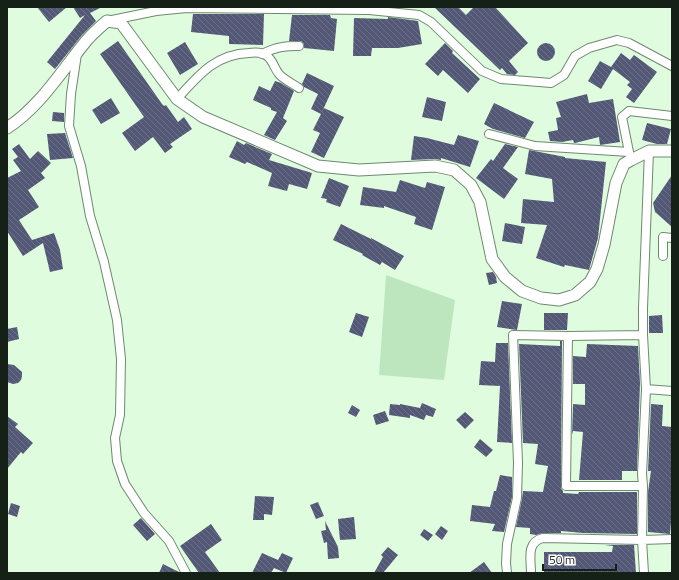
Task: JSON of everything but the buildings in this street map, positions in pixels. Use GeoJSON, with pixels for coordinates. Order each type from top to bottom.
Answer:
{"type":"FeatureCollection","features":[{"type":"Feature","properties":{"kind":"street"},"geometry":{"type":"LineString","coordinates":[[7,128],[15,123],[32,107],[67,67],[88,39],[107,21],[156,11],[187,8],[376,9],[419,15],[431,22],[482,70],[501,79],[551,83],[564,75],[575,56],[589,48],[617,40],[629,43],[672,66]]}},
{"type":"Feature","properties":{"kind":"street"},"geometry":{"type":"LineString","coordinates":[[107,21],[121,22],[177,99],[203,117],[318,166],[359,170],[435,166],[454,170],[471,185],[480,202],[492,259],[505,277],[522,291],[540,298],[559,300],[575,295],[590,282],[597,269],[604,245],[616,183],[624,164],[630,156],[622,116],[629,111],[672,116]]}},
{"type":"Feature","properties":{"kind":"street"},"geometry":{"type":"LineString","coordinates":[[262,54],[281,46],[299,46]]}},
{"type":"Feature","properties":{"kind":"street"},"geometry":{"type":"LineString","coordinates":[[78,53],[71,94],[69,126],[81,166],[90,216],[104,262],[117,320],[121,359],[120,415],[115,438],[117,460],[125,484],[144,513],[169,541],[186,573]]}},
{"type":"Feature","properties":{"kind":"street"},"geometry":{"type":"LineString","coordinates":[[177,99],[201,73],[212,64],[240,53],[262,54],[267,56],[272,61],[279,75],[299,88]]}},
{"type":"Feature","properties":{"kind":"street"},"geometry":{"type":"LineString","coordinates":[[489,134],[535,146],[630,156],[649,151],[672,151]]}},
{"type":"Feature","properties":{"kind":"street"},"geometry":{"type":"LineString","coordinates":[[644,573],[642,540],[642,474],[646,389],[643,335],[649,151]]}},
{"type":"Feature","properties":{"kind":"street"},"geometry":{"type":"LineString","coordinates":[[663,256],[663,237],[672,238]]}},
{"type":"Feature","properties":{"kind":"street"},"geometry":{"type":"LineString","coordinates":[[507,573],[507,544],[517,498],[518,463],[513,335],[643,335]]}},
{"type":"Feature","properties":{"kind":"street"},"geometry":{"type":"LineString","coordinates":[[568,336],[566,486],[643,486]]}},
{"type":"Feature","properties":{"kind":"street"},"geometry":{"type":"LineString","coordinates":[[646,389],[672,391]]}},
{"type":"Feature","properties":{"kind":"street"},"geometry":{"type":"LineString","coordinates":[[531,573],[531,547],[536,540],[543,538],[672,540]]}},
{"type":"Feature","properties":{"kind":"street"},"geometry":{"type":"LineString","coordinates":[[179,573],[182,564]]}},
{"type":"Feature","properties":{"kind":"green space"},"geometry":{"type":"Polygon","coordinates":[[[386,275],[455,300],[444,380],[379,375],[386,275]]]}}]}
